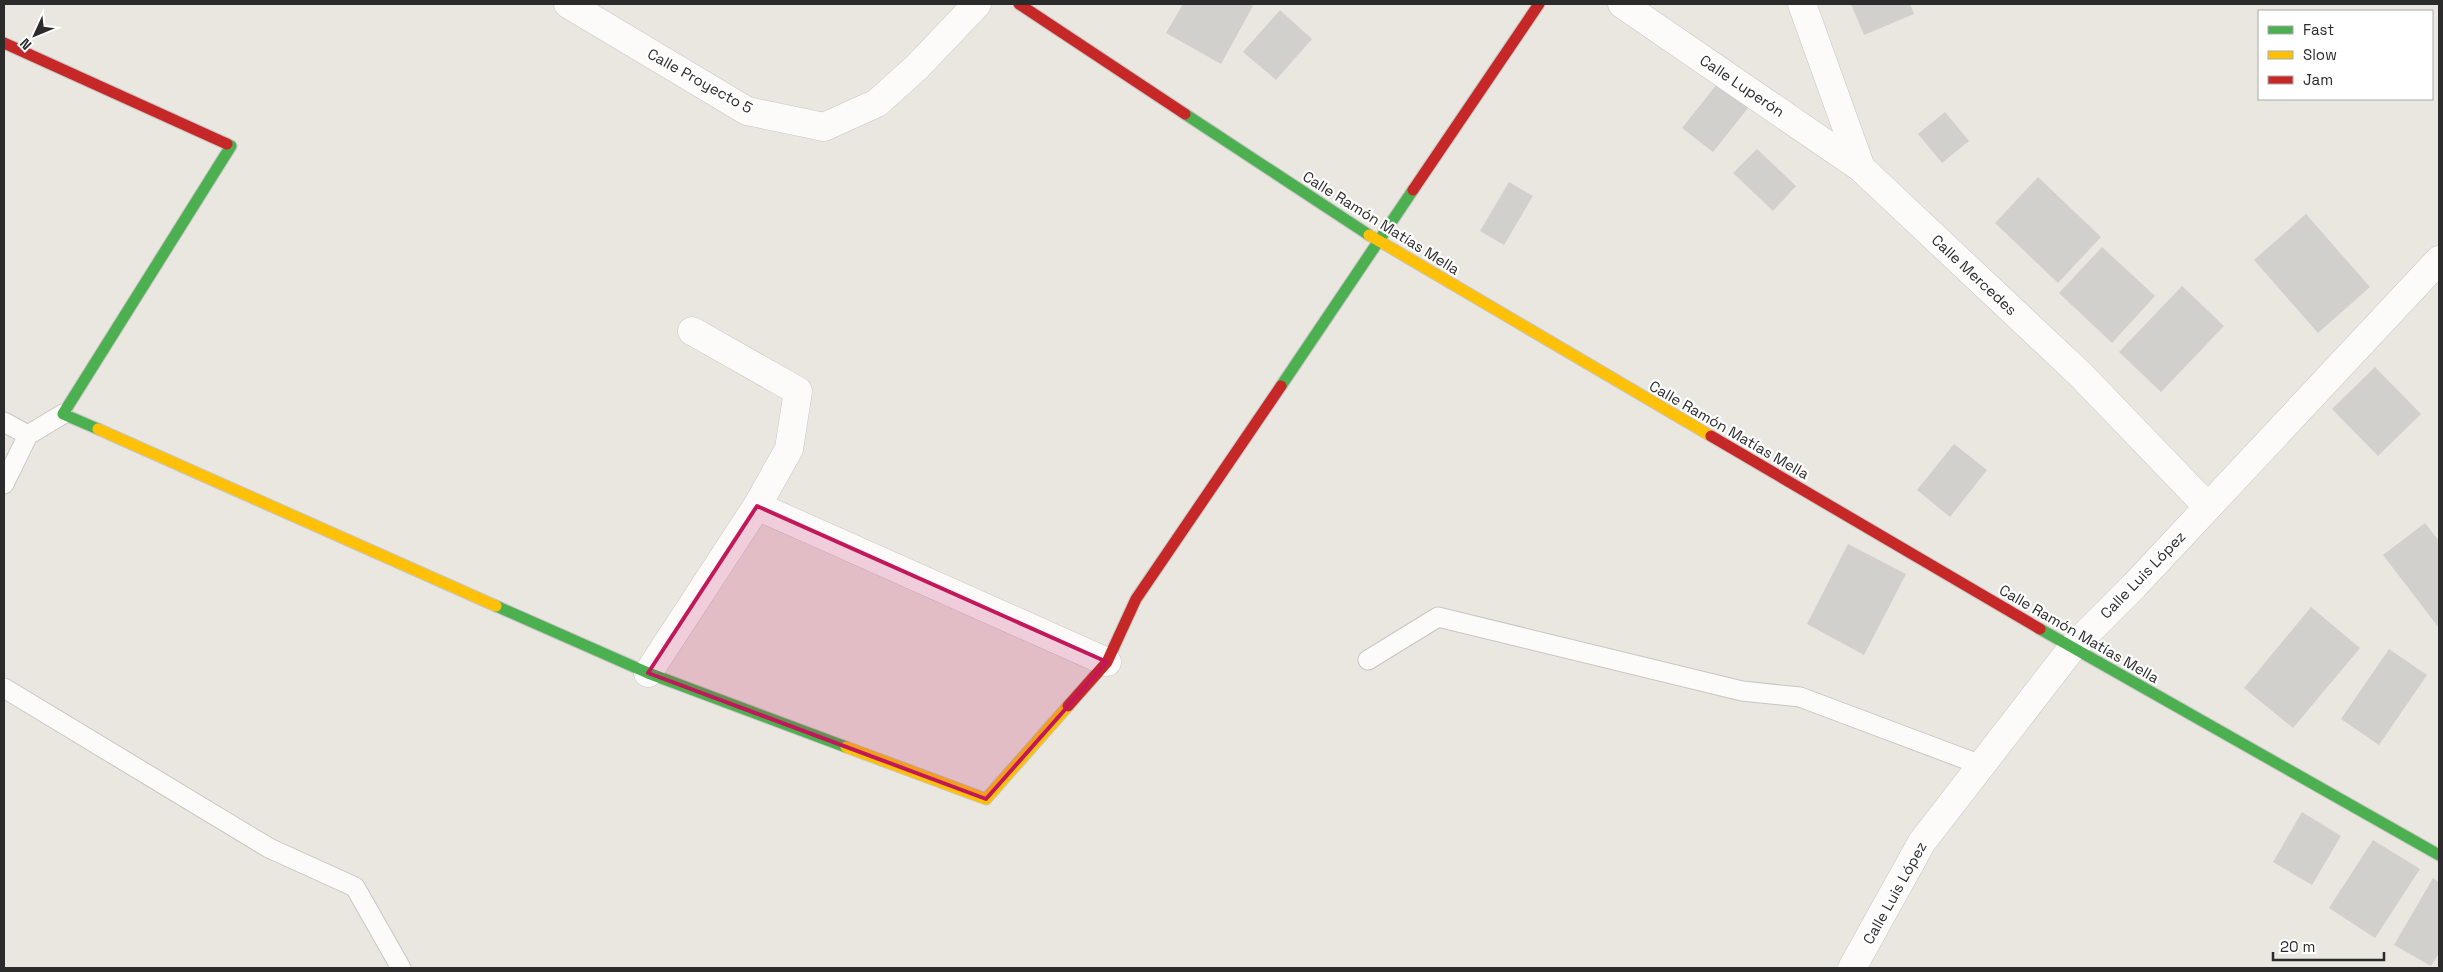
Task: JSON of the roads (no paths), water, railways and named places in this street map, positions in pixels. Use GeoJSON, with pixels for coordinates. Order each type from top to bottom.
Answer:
{"type":"FeatureCollection","features":[{"type":"Feature","properties":{"kind":"street","name":"Calle Proyecto 5"},"geometry":{"type":"LineString","coordinates":[[568,4],[748,111],[824,127],[877,103],[917,68],[977,4]]}},
{"type":"Feature","properties":{"kind":"street","name":"Calle Ramón Matías Mella"},"geometry":{"type":"LineString","coordinates":[[1019,4],[1377,241],[2072,648],[2439,855]]}},
{"type":"Feature","properties":{"kind":"street"},"geometry":{"type":"LineString","coordinates":[[4,43],[231,146],[63,414],[648,673],[986,799],[1107,662],[1136,598],[1539,4]]}},
{"type":"Feature","properties":{"kind":"street","name":"Calle Luperón"},"geometry":{"type":"LineString","coordinates":[[1622,4],[1861,168]]}},
{"type":"Feature","properties":{"kind":"street","name":"Calle Mercedes"},"geometry":{"type":"LineString","coordinates":[[1802,4],[1861,168],[2081,376],[2208,507]]}},
{"type":"Feature","properties":{"kind":"street","name":"Calle Luis López"},"geometry":{"type":"LineString","coordinates":[[1852,968],[1922,842],[2072,648],[2208,507],[2439,260]]}},
{"type":"Feature","properties":{"kind":"street"},"geometry":{"type":"LineString","coordinates":[[648,673],[757,506],[789,448],[798,391],[692,332]]}},
{"type":"Feature","properties":{"kind":"street"},"geometry":{"type":"LineString","coordinates":[[757,506],[1107,662]]}},
{"type":"Feature","properties":{"kind":"lane"},"geometry":{"type":"LineString","coordinates":[[4,484],[28,435],[63,414]]}},
{"type":"Feature","properties":{"kind":"lane"},"geometry":{"type":"LineString","coordinates":[[4,422],[28,435]]}},
{"type":"Feature","properties":{"kind":"lane"},"geometry":{"type":"LineString","coordinates":[[1368,660],[1438,617],[1742,691],[1800,697],[1981,766]]}},
{"type":"Feature","properties":{"kind":"lane"},"geometry":{"type":"LineString","coordinates":[[4,688],[269,848],[355,887],[401,968]]}}]}
